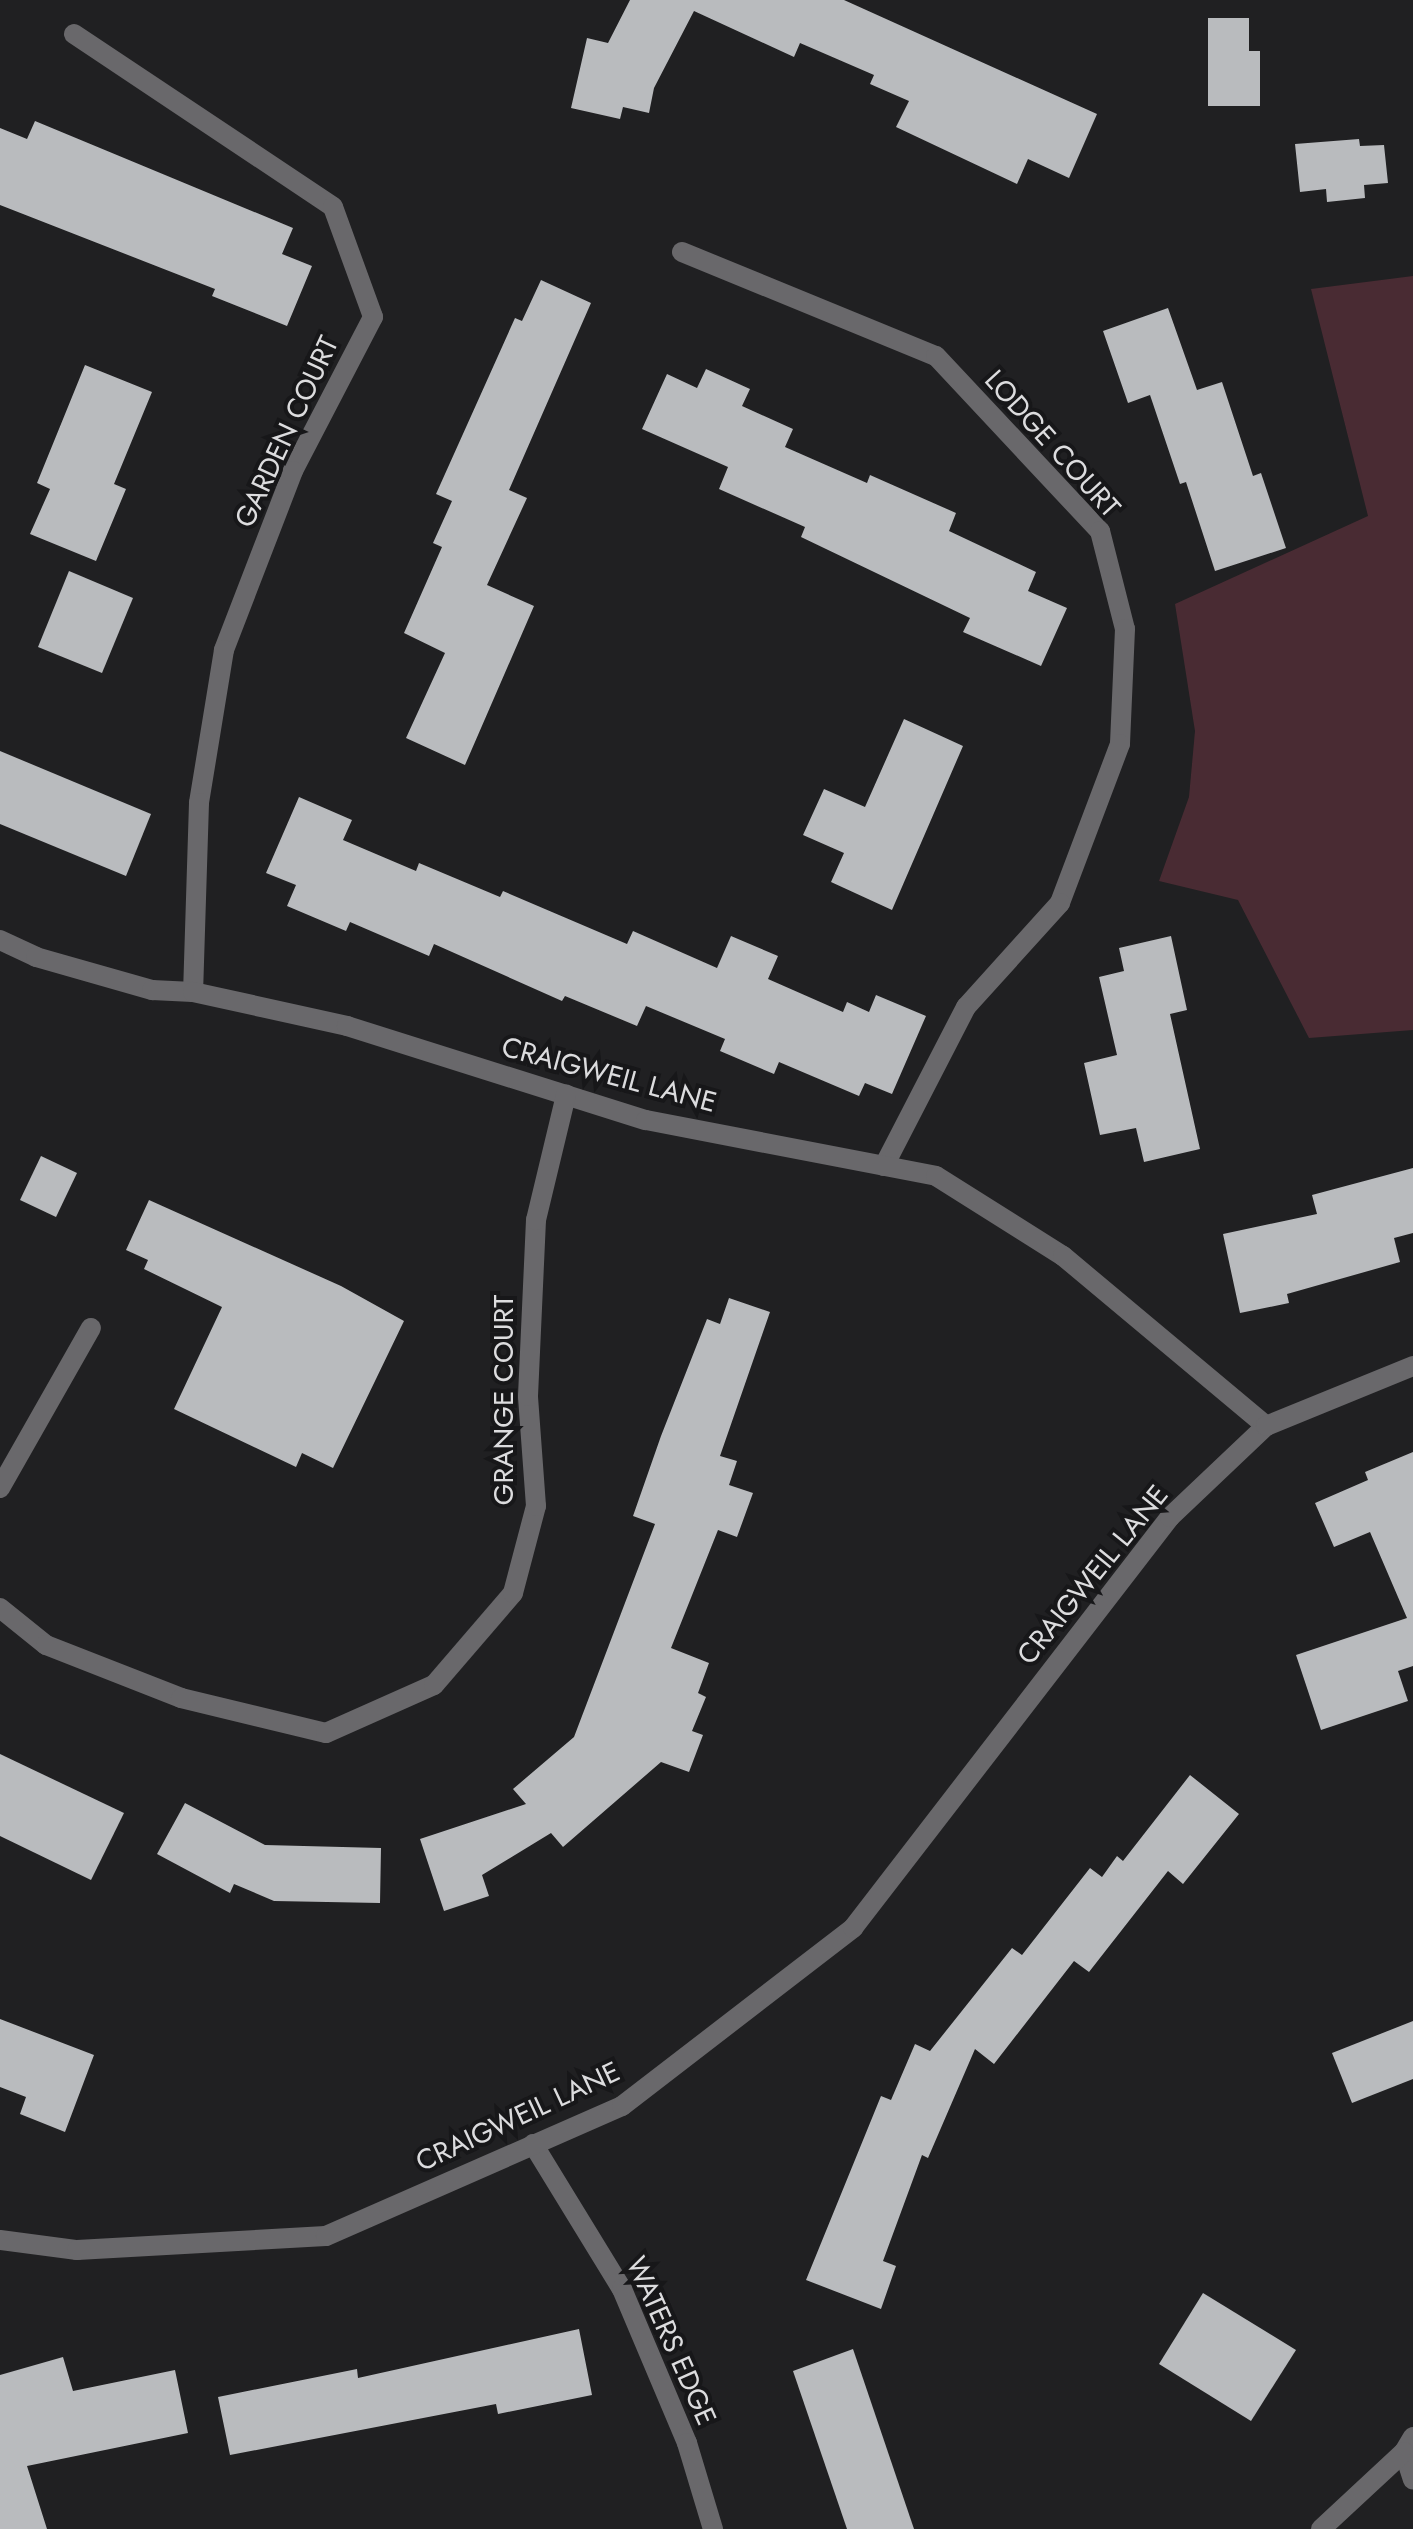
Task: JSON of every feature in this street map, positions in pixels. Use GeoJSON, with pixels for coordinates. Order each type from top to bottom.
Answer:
{"type":"FeatureCollection","features":[{"type":"Feature","properties":{"kind":"street","name":"GARDEN COURT"},"geometry":{"type":"LineString","coordinates":[[74,34],[333,207],[373,317],[293,471],[224,650],[199,803],[193,992]]}},
{"type":"Feature","properties":{"kind":"street","name":"LODGE COURT"},"geometry":{"type":"LineString","coordinates":[[682,252],[936,356],[1100,531],[1125,629],[1120,744],[1060,903],[966,1007],[884,1166]]}},
{"type":"Feature","properties":{"kind":"street","name":"CRAIGWEIL LANE"},"geometry":{"type":"LineString","coordinates":[[0,940],[36,957],[152,990],[193,992],[347,1026],[646,1120],[936,1176],[1063,1256],[1266,1426],[1170,1517],[853,1928],[622,2106],[326,2236],[77,2250],[0,2240]]}},
{"type":"Feature","properties":{"kind":"street","name":"GRANGE COURT"},"geometry":{"type":"LineString","coordinates":[[0,1608],[46,1645],[181,1698],[326,1733],[434,1685],[513,1593],[536,1506],[528,1396],[536,1220],[566,1095]]}},
{"type":"Feature","properties":{"kind":"street"},"geometry":{"type":"LineString","coordinates":[[0,1488],[91,1328]]}},
{"type":"Feature","properties":{"kind":"street"},"geometry":{"type":"LineString","coordinates":[[1266,1426],[1413,1366]]}},
{"type":"Feature","properties":{"kind":"street","name":"WATERS EDGE"},"geometry":{"type":"LineString","coordinates":[[533,2144],[622,2289],[687,2443],[713,2529]]}},
{"type":"Feature","properties":{"kind":"street"},"geometry":{"type":"LineString","coordinates":[[1409,2444],[1413,2480]]}},
{"type":"Feature","properties":{"kind":"street"},"geometry":{"type":"LineString","coordinates":[[1321,2529],[1409,2444]]}},
{"type":"Feature","properties":{"kind":"shaded area"},"geometry":{"type":"Polygon","coordinates":[[[1413,276],[1413,1030],[1309,1038],[1238,900],[1159,881],[1189,797],[1195,731],[1175,604],[1368,516],[1311,289],[1413,276]]]}},
{"type":"Feature","properties":{"kind":"building"},"geometry":{"type":"Polygon","coordinates":[[[630,0],[844,0],[1097,114],[1069,178],[1028,159],[1017,184],[896,127],[909,101],[870,84],[874,75],[800,43],[794,57],[694,11],[654,88],[649,113],[623,107],[620,119],[571,108],[587,38],[608,43],[630,0]]]}},
{"type":"Feature","properties":{"kind":"building"},"geometry":{"type":"Polygon","coordinates":[[[1208,18],[1249,18],[1249,51],[1260,51],[1260,106],[1208,106],[1208,18]]]}},
{"type":"Feature","properties":{"kind":"building"},"geometry":{"type":"Polygon","coordinates":[[[35,121],[293,228],[282,254],[312,266],[287,326],[212,296],[215,289],[0,205],[0,128],[27,139],[35,121]]]}},
{"type":"Feature","properties":{"kind":"building"},"geometry":{"type":"Polygon","coordinates":[[[1359,139],[1360,146],[1384,145],[1388,183],[1364,185],[1365,198],[1327,202],[1326,189],[1300,192],[1295,144],[1359,139]]]}},
{"type":"Feature","properties":{"kind":"building"},"geometry":{"type":"Polygon","coordinates":[[[541,280],[591,303],[509,490],[527,498],[487,585],[534,606],[465,765],[406,738],[445,653],[404,633],[442,547],[433,543],[452,501],[436,494],[515,318],[522,321],[541,280]]]}},
{"type":"Feature","properties":{"kind":"building"},"geometry":{"type":"Polygon","coordinates":[[[1168,308],[1197,390],[1222,382],[1253,476],[1261,473],[1286,548],[1215,571],[1186,482],[1180,484],[1150,395],[1128,403],[1103,331],[1168,308]]]}},
{"type":"Feature","properties":{"kind":"building"},"geometry":{"type":"Polygon","coordinates":[[[85,365],[152,392],[114,484],[126,489],[96,561],[30,534],[50,489],[37,483],[85,365]]]}},
{"type":"Feature","properties":{"kind":"building"},"geometry":{"type":"Polygon","coordinates":[[[706,369],[750,389],[742,406],[793,429],[785,447],[867,483],[870,475],[956,513],[949,531],[1036,572],[1028,591],[1067,608],[1041,666],[963,632],[970,618],[801,537],[805,527],[719,489],[728,467],[642,429],[667,374],[697,388],[706,369]]]}},
{"type":"Feature","properties":{"kind":"building"},"geometry":{"type":"Polygon","coordinates":[[[69,571],[133,598],[102,673],[38,647],[69,571]]]}},
{"type":"Feature","properties":{"kind":"building"},"geometry":{"type":"Polygon","coordinates":[[[904,719],[963,746],[892,910],[831,882],[844,853],[803,835],[824,789],[865,807],[904,719]]]}},
{"type":"Feature","properties":{"kind":"building"},"geometry":{"type":"Polygon","coordinates":[[[0,751],[151,814],[126,876],[0,824],[0,751]]]}},
{"type":"Feature","properties":{"kind":"building"},"geometry":{"type":"Polygon","coordinates":[[[299,797],[352,820],[343,840],[416,871],[419,863],[500,897],[503,891],[627,944],[633,931],[717,968],[731,936],[778,956],[768,979],[843,1012],[847,1002],[869,1012],[876,995],[926,1016],[892,1094],[865,1083],[859,1096],[779,1062],[774,1074],[720,1051],[725,1039],[646,1006],[637,1026],[565,996],[562,1001],[434,944],[429,956],[350,922],[346,931],[287,906],[296,885],[266,873],[299,797]]]}},
{"type":"Feature","properties":{"kind":"building"},"geometry":{"type":"Polygon","coordinates":[[[1171,936],[1187,1010],[1170,1014],[1200,1149],[1144,1162],[1136,1128],[1100,1135],[1084,1063],[1117,1055],[1099,977],[1124,971],[1119,948],[1171,936]]]}},
{"type":"Feature","properties":{"kind":"building"},"geometry":{"type":"Polygon","coordinates":[[[41,1156],[77,1173],[56,1217],[20,1200],[41,1156]]]}},
{"type":"Feature","properties":{"kind":"building"},"geometry":{"type":"Polygon","coordinates":[[[1413,1168],[1413,1233],[1394,1238],[1400,1262],[1287,1294],[1289,1303],[1240,1313],[1223,1234],[1317,1214],[1312,1195],[1413,1168]]]}},
{"type":"Feature","properties":{"kind":"building"},"geometry":{"type":"Polygon","coordinates":[[[149,1200],[341,1286],[404,1321],[333,1468],[302,1453],[296,1467],[174,1409],[222,1307],[144,1269],[148,1260],[126,1250],[149,1200]]]}},
{"type":"Feature","properties":{"kind":"building"},"geometry":{"type":"Polygon","coordinates":[[[729,1298],[770,1312],[720,1456],[737,1461],[729,1485],[753,1493],[737,1537],[718,1530],[671,1648],[709,1663],[698,1693],[706,1697],[692,1731],[703,1735],[689,1772],[661,1762],[563,1847],[551,1833],[482,1875],[489,1896],[444,1911],[420,1839],[526,1804],[513,1789],[574,1737],[655,1524],[633,1516],[661,1436],[707,1319],[720,1324],[729,1298]]]}},
{"type":"Feature","properties":{"kind":"building"},"geometry":{"type":"Polygon","coordinates":[[[1413,1452],[1413,1666],[1398,1671],[1408,1701],[1321,1730],[1296,1655],[1407,1618],[1370,1532],[1334,1547],[1315,1503],[1368,1480],[1365,1472],[1413,1452]]]}},
{"type":"Feature","properties":{"kind":"building"},"geometry":{"type":"Polygon","coordinates":[[[0,1754],[124,1813],[91,1880],[0,1836],[0,1754]]]}},
{"type":"Feature","properties":{"kind":"building"},"geometry":{"type":"Polygon","coordinates":[[[1190,1775],[1239,1814],[1183,1884],[1168,1871],[1089,1972],[1074,1961],[994,2064],[975,2049],[928,2158],[922,2155],[883,2261],[896,2266],[881,2309],[806,2280],[881,2096],[891,2100],[915,2044],[930,2051],[1012,1948],[1022,1955],[1090,1868],[1102,1877],[1117,1856],[1123,1861],[1190,1775]]]}},
{"type":"Feature","properties":{"kind":"building"},"geometry":{"type":"Polygon","coordinates":[[[185,1803],[265,1845],[381,1848],[380,1903],[274,1901],[234,1884],[230,1893],[157,1854],[185,1803]]]}},
{"type":"Feature","properties":{"kind":"building"},"geometry":{"type":"Polygon","coordinates":[[[0,2019],[94,2055],[65,2132],[20,2114],[26,2097],[0,2087],[0,2019]]]}},
{"type":"Feature","properties":{"kind":"building"},"geometry":{"type":"Polygon","coordinates":[[[1413,2021],[1413,2079],[1352,2103],[1332,2053],[1413,2021]]]}},
{"type":"Feature","properties":{"kind":"building"},"geometry":{"type":"Polygon","coordinates":[[[1203,2293],[1296,2350],[1251,2421],[1159,2364],[1203,2293]]]}},
{"type":"Feature","properties":{"kind":"building"},"geometry":{"type":"Polygon","coordinates":[[[579,2329],[592,2395],[498,2414],[496,2404],[230,2455],[218,2397],[357,2369],[358,2378],[579,2329]]]}},
{"type":"Feature","properties":{"kind":"building"},"geometry":{"type":"Polygon","coordinates":[[[853,2349],[914,2529],[847,2529],[793,2371],[853,2349]]]}},
{"type":"Feature","properties":{"kind":"building"},"geometry":{"type":"Polygon","coordinates":[[[63,2357],[73,2391],[175,2370],[188,2433],[27,2466],[47,2529],[0,2529],[0,2375],[63,2357]]]}}]}
